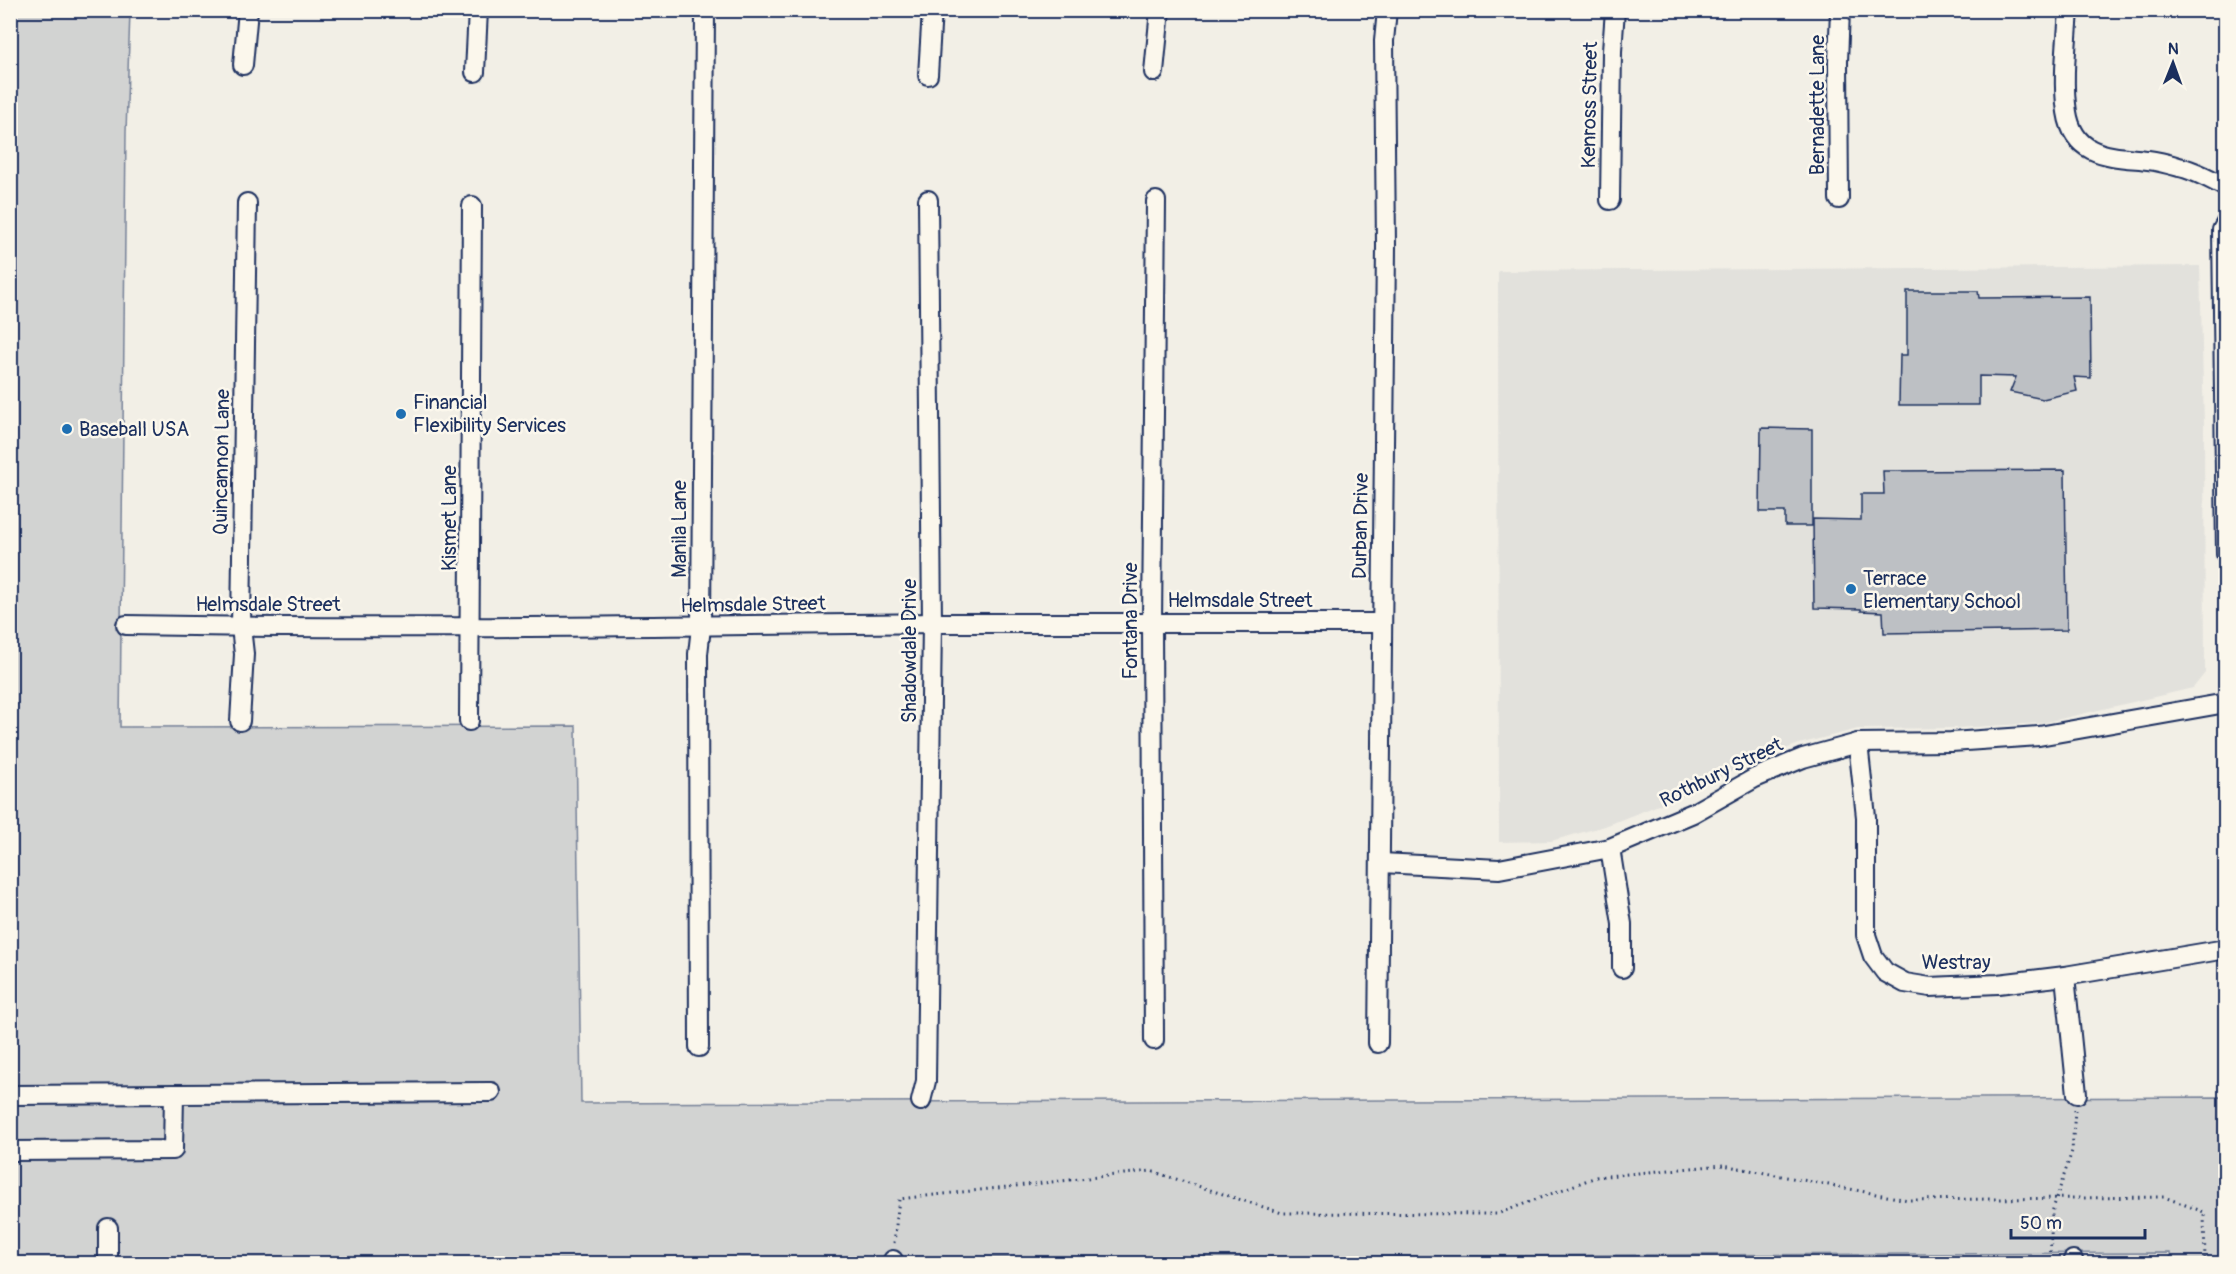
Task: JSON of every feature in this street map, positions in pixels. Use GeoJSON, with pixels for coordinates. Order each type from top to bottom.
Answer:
{"type":"FeatureCollection","features":[{"type":"Feature","properties":{"kind":"street"},"geometry":{"type":"LineString","coordinates":[[243,65],[248,10]]}},
{"type":"Feature","properties":{"kind":"street"},"geometry":{"type":"LineString","coordinates":[[476,72],[478,10]]}},
{"type":"Feature","properties":{"kind":"street","name":"Manila Lane"},"geometry":{"type":"LineString","coordinates":[[699,1047],[698,654],[701,627],[705,10]]}},
{"type":"Feature","properties":{"kind":"street"},"geometry":{"type":"LineString","coordinates":[[928,75],[932,10]]}},
{"type":"Feature","properties":{"kind":"street"},"geometry":{"type":"LineString","coordinates":[[1154,72],[1160,10]]}},
{"type":"Feature","properties":{"kind":"street","name":"Durban Drive"},"geometry":{"type":"LineString","coordinates":[[1378,1042],[1386,246],[1384,41],[1387,10]]}},
{"type":"Feature","properties":{"kind":"street","name":"Kenross Street"},"geometry":{"type":"LineString","coordinates":[[1610,200],[1611,51],[1615,10]]}},
{"type":"Feature","properties":{"kind":"street","name":"Bernadette Lane"},"geometry":{"type":"LineString","coordinates":[[1839,199],[1840,10]]}},
{"type":"Feature","properties":{"kind":"street"},"geometry":{"type":"LineString","coordinates":[[2069,10],[2067,112],[2073,131],[2084,146],[2105,157],[2152,160],[2184,168],[2226,187]]}},
{"type":"Feature","properties":{"kind":"street","name":"Shadowdale Drive"},"geometry":{"type":"LineString","coordinates":[[921,1101],[926,1081],[932,623],[928,200]]}},
{"type":"Feature","properties":{"kind":"street","name":"Fontana Drive"},"geometry":{"type":"LineString","coordinates":[[1154,1040],[1152,622],[1156,201]]}},
{"type":"Feature","properties":{"kind":"street","name":"Quincannon Lane"},"geometry":{"type":"LineString","coordinates":[[240,721],[243,654],[241,627],[247,203]]}},
{"type":"Feature","properties":{"kind":"street","name":"Kismet Lane"},"geometry":{"type":"LineString","coordinates":[[469,721],[472,206]]}},
{"type":"Feature","properties":{"kind":"street"},"geometry":{"type":"LineString","coordinates":[[2226,223],[2222,230],[2226,554]]}},
{"type":"Feature","properties":{"kind":"street","name":"Helmsdale Street"},"geometry":{"type":"LineString","coordinates":[[126,625],[701,627],[932,623],[1381,623]]}},
{"type":"Feature","properties":{"kind":"street","name":"Rothbury Street"},"geometry":{"type":"LineString","coordinates":[[1381,863],[1499,869],[1610,848],[1693,813],[1755,778],[1803,758],[1858,742],[1951,742],[2040,736],[2226,703]]}},
{"type":"Feature","properties":{"kind":"street","name":"Westray"},"geometry":{"type":"LineString","coordinates":[[1858,742],[1866,817],[1866,935],[1873,956],[1884,972],[1905,983],[1930,987],[1998,984],[2065,976],[2226,949]]}},
{"type":"Feature","properties":{"kind":"street"},"geometry":{"type":"LineString","coordinates":[[1610,848],[1622,924],[1622,968]]}},
{"type":"Feature","properties":{"kind":"street"},"geometry":{"type":"LineString","coordinates":[[2065,976],[2077,1094]]}},
{"type":"Feature","properties":{"kind":"street"},"geometry":{"type":"LineString","coordinates":[[10,1095],[491,1092]]}},
{"type":"Feature","properties":{"kind":"street"},"geometry":{"type":"LineString","coordinates":[[10,1151],[173,1150],[174,1094]]}},
{"type":"Feature","properties":{"kind":"street"},"geometry":{"type":"LineString","coordinates":[[108,1228],[108,1263]]}},
{"type":"Feature","properties":{"kind":"path"},"geometry":{"type":"LineString","coordinates":[[2050,1263],[2052,1212],[2072,1151],[2077,1094]]}},
{"type":"Feature","properties":{"kind":"path"},"geometry":{"type":"LineString","coordinates":[[893,1262],[899,1199],[1151,1171],[1282,1213],[1497,1214],[1596,1177],[1723,1165],[1908,1200],[2164,1197],[2205,1212],[2205,1263]]}},
{"type":"Feature","properties":{"kind":"shaded area"},"geometry":{"type":"Polygon","coordinates":[[[10,11],[130,11],[126,132],[120,727],[576,726],[581,1103],[2225,1097],[2225,1263],[2171,1263],[2170,1253],[11,1262],[10,11]]]}},
{"type":"Feature","properties":{"kind":"shaded area","name":"Terrace Elementary School"},"geometry":{"type":"Polygon","coordinates":[[[2200,266],[2204,425],[2205,673],[2193,688],[2043,723],[1956,728],[1858,729],[1799,744],[1746,764],[1684,795],[1605,826],[1551,841],[1499,842],[1498,271],[2200,266]]]}},
{"type":"Feature","properties":{"kind":"building"},"geometry":{"type":"Polygon","coordinates":[[[1907,291],[1978,291],[1979,298],[2090,297],[2091,378],[2074,377],[2077,391],[2043,399],[2010,392],[2016,377],[1979,376],[1979,405],[1899,405],[1900,355],[1907,355],[1907,291]]]}},
{"type":"Feature","properties":{"kind":"building"},"geometry":{"type":"Polygon","coordinates":[[[1761,428],[1812,429],[1812,526],[1785,526],[1785,512],[1760,512],[1761,428]]]}},
{"type":"Feature","properties":{"kind":"building"},"geometry":{"type":"Polygon","coordinates":[[[2065,470],[2067,630],[1884,633],[1883,612],[1814,608],[1813,519],[1861,520],[1861,494],[1884,494],[1883,471],[2065,470]]]}},
{"type":"Feature","properties":{"kind":"place","name":"Financial Flexibility Services"},"geometry":{"type":"Point","coordinates":[401,414]}},
{"type":"Feature","properties":{"kind":"place","name":"Baseball USA"},"geometry":{"type":"Point","coordinates":[67,429]}},
{"type":"Feature","properties":{"kind":"place","name":"Terrace Elementary School"},"geometry":{"type":"Point","coordinates":[1851,589]}}]}
